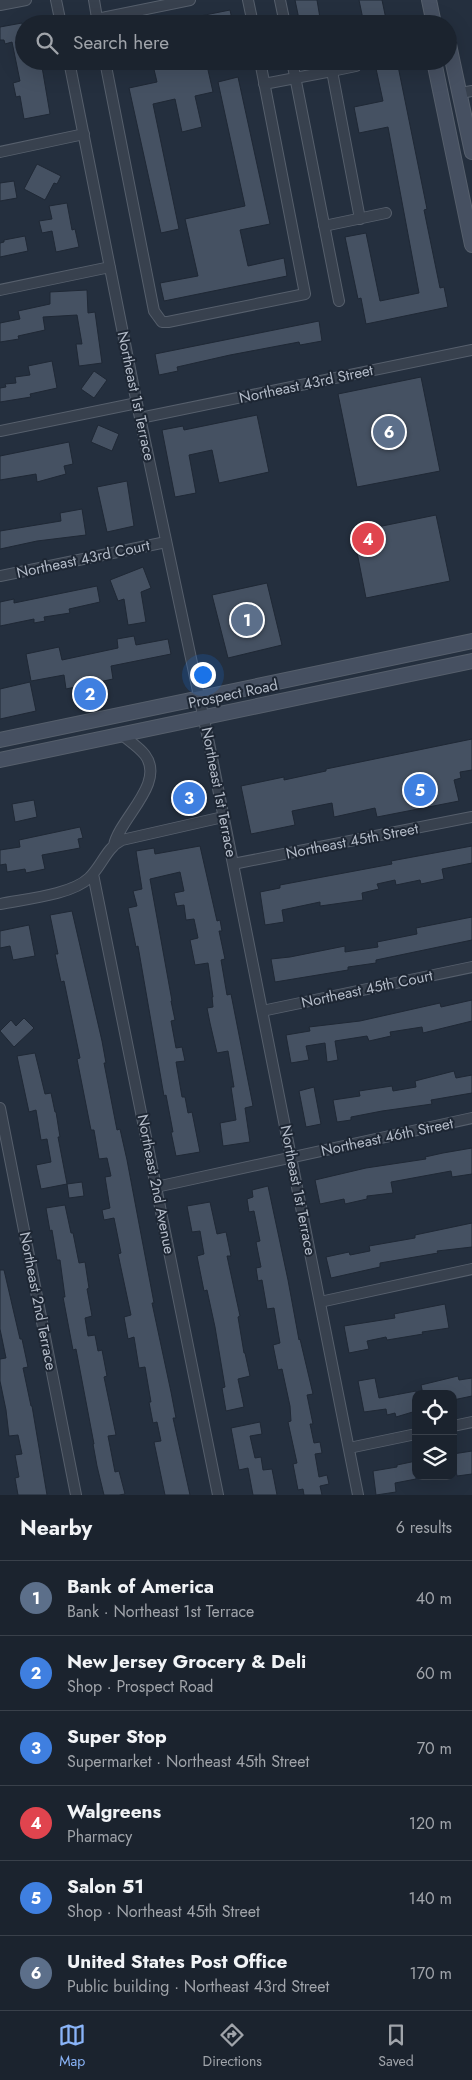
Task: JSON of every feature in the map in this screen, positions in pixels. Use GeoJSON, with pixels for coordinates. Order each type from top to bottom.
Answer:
{"type":"FeatureCollection","features":[{"type":"Feature","properties":{"kind":"main road"},"geometry":{"type":"LineString","coordinates":[[429,0],[432,15]]}},
{"type":"Feature","properties":{"kind":"main road"},"geometry":{"type":"LineString","coordinates":[[457,66],[466,92],[472,152]]}},
{"type":"Feature","properties":{"kind":"main road"},"geometry":{"type":"LineString","coordinates":[[436,70],[472,245]]}},
{"type":"Feature","properties":{"kind":"main road","name":"Prospect Road"},"geometry":{"type":"LineString","coordinates":[[0,740],[472,641]]}},
{"type":"Feature","properties":{"kind":"main road","name":"Prospect Road"},"geometry":{"type":"LineString","coordinates":[[0,760],[472,660]]}},
{"type":"Feature","properties":{"kind":"street"},"geometry":{"type":"LineString","coordinates":[[0,5],[26,0]]}},
{"type":"Feature","properties":{"kind":"street"},"geometry":{"type":"LineString","coordinates":[[56,0],[59,15]]}},
{"type":"Feature","properties":{"kind":"street"},"geometry":{"type":"LineString","coordinates":[[94,0],[97,15]]}},
{"type":"Feature","properties":{"kind":"street"},"geometry":{"type":"LineString","coordinates":[[124,15],[190,0]]}},
{"type":"Feature","properties":{"kind":"street"},"geometry":{"type":"LineString","coordinates":[[248,0],[251,15]]}},
{"type":"Feature","properties":{"kind":"street"},"geometry":{"type":"LineString","coordinates":[[280,0],[281,15]]}},
{"type":"Feature","properties":{"kind":"street","name":"Northeast 1st Terrace"},"geometry":{"type":"LineString","coordinates":[[71,70],[140,418],[204,717],[358,1495]]}},
{"type":"Feature","properties":{"kind":"street"},"geometry":{"type":"LineString","coordinates":[[107,70],[154,311],[162,322],[306,294],[262,70]]}},
{"type":"Feature","properties":{"kind":"street"},"geometry":{"type":"LineString","coordinates":[[294,70],[338,301]]}},
{"type":"Feature","properties":{"kind":"street"},"geometry":{"type":"LineString","coordinates":[[264,84],[337,70]]}},
{"type":"Feature","properties":{"kind":"street"},"geometry":{"type":"LineString","coordinates":[[332,71],[360,219]]}},
{"type":"Feature","properties":{"kind":"street"},"geometry":{"type":"LineString","coordinates":[[0,152],[84,134]]}},
{"type":"Feature","properties":{"kind":"street"},"geometry":{"type":"LineString","coordinates":[[324,226],[386,213]]}},
{"type":"Feature","properties":{"kind":"street"},"geometry":{"type":"LineString","coordinates":[[0,290],[110,267]]}},
{"type":"Feature","properties":{"kind":"street","name":"Northeast 43rd Street"},"geometry":{"type":"LineString","coordinates":[[140,418],[472,350]]}},
{"type":"Feature","properties":{"kind":"street"},"geometry":{"type":"LineString","coordinates":[[0,431],[137,402]]}},
{"type":"Feature","properties":{"kind":"street","name":"Northeast 43rd Court"},"geometry":{"type":"LineString","coordinates":[[0,576],[166,542]]}},
{"type":"Feature","properties":{"kind":"street"},"geometry":{"type":"LineString","coordinates":[[0,904],[78,886],[93,874],[114,845],[119,831],[144,793],[150,776],[150,765],[145,755],[121,734]]}},
{"type":"Feature","properties":{"kind":"street"},"geometry":{"type":"LineString","coordinates":[[114,845],[128,838],[223,817]]}},
{"type":"Feature","properties":{"kind":"street","name":"Northeast 45th Street"},"geometry":{"type":"LineString","coordinates":[[233,864],[472,817]]}},
{"type":"Feature","properties":{"kind":"street","name":"Northeast 2nd Avenue"},"geometry":{"type":"LineString","coordinates":[[93,874],[218,1495]]}},
{"type":"Feature","properties":{"kind":"street","name":"Northeast 45th Court"},"geometry":{"type":"LineString","coordinates":[[262,1011],[472,967]]}},
{"type":"Feature","properties":{"kind":"street","name":"Northeast 2nd Terrace"},"geometry":{"type":"LineString","coordinates":[[0,1108],[76,1495]]}},
{"type":"Feature","properties":{"kind":"street","name":"Northeast 46th Street"},"geometry":{"type":"LineString","coordinates":[[156,1187],[472,1118]]}},
{"type":"Feature","properties":{"kind":"street"},"geometry":{"type":"LineString","coordinates":[[320,1302],[472,1269]]}},
{"type":"Feature","properties":{"kind":"street"},"geometry":{"type":"LineString","coordinates":[[457,1425],[472,1422]]}},
{"type":"Feature","properties":{"kind":"street"},"geometry":{"type":"LineString","coordinates":[[349,1448],[412,1435]]}},
{"type":"Feature","properties":{"kind":"building"},"geometry":{"type":"Polygon","coordinates":[[[295,0],[317,0],[320,15],[298,15],[295,0]]]}},
{"type":"Feature","properties":{"kind":"building"},"geometry":{"type":"Polygon","coordinates":[[[359,0],[382,0],[385,15],[362,15],[359,0]]]}},
{"type":"Feature","properties":{"kind":"building"},"geometry":{"type":"Polygon","coordinates":[[[230,10],[231,15],[205,15],[230,10]]]}},
{"type":"Feature","properties":{"kind":"building"},"geometry":{"type":"Polygon","coordinates":[[[15,24],[15,57],[12,42],[5,44],[4,40],[0,40],[0,27],[15,24]]]}},
{"type":"Feature","properties":{"kind":"building"},"geometry":{"type":"Polygon","coordinates":[[[18,70],[43,70],[50,114],[24,119],[20,96],[16,97],[13,83],[20,81],[18,70]]]}},
{"type":"Feature","properties":{"kind":"building"},"geometry":{"type":"Polygon","coordinates":[[[154,70],[208,70],[213,92],[195,96],[202,127],[182,132],[175,99],[153,104],[179,229],[161,233],[129,88],[157,82],[154,70]]]}},
{"type":"Feature","properties":{"kind":"building"},"geometry":{"type":"Polygon","coordinates":[[[376,70],[399,70],[427,209],[424,210],[440,288],[444,287],[448,307],[366,324],[361,298],[358,299],[345,237],[366,233],[380,301],[419,293],[388,127],[359,133],[354,107],[383,101],[376,70]]]}},
{"type":"Feature","properties":{"kind":"building"},"geometry":{"type":"Polygon","coordinates":[[[238,77],[270,224],[240,230],[248,266],[284,258],[287,276],[164,301],[160,283],[198,276],[185,219],[245,206],[218,82],[238,77]]]}},
{"type":"Feature","properties":{"kind":"building"},"geometry":{"type":"Polygon","coordinates":[[[37,164],[61,176],[57,184],[54,183],[45,200],[24,189],[37,164]]]}},
{"type":"Feature","properties":{"kind":"building"},"geometry":{"type":"Polygon","coordinates":[[[14,181],[17,198],[0,201],[0,183],[14,181]]]}},
{"type":"Feature","properties":{"kind":"building"},"geometry":{"type":"Polygon","coordinates":[[[67,203],[72,230],[75,229],[79,247],[56,252],[52,231],[42,233],[39,221],[52,219],[49,206],[67,203]]]}},
{"type":"Feature","properties":{"kind":"building"},"geometry":{"type":"Polygon","coordinates":[[[25,236],[28,251],[0,257],[0,243],[4,242],[4,240],[25,236]]]}},
{"type":"Feature","properties":{"kind":"building"},"geometry":{"type":"Polygon","coordinates":[[[87,290],[88,313],[95,312],[102,363],[79,366],[76,344],[82,344],[77,315],[43,317],[45,330],[18,336],[19,339],[0,342],[0,323],[20,319],[18,311],[50,304],[50,292],[87,290]]]}},
{"type":"Feature","properties":{"kind":"building"},"geometry":{"type":"Polygon","coordinates":[[[319,321],[322,341],[300,345],[299,342],[230,355],[177,367],[178,371],[159,375],[155,354],[319,321]]]}},
{"type":"Feature","properties":{"kind":"building"},"geometry":{"type":"Polygon","coordinates":[[[52,361],[57,388],[30,394],[31,397],[0,402],[0,388],[6,387],[5,384],[16,383],[15,377],[30,375],[28,366],[52,361]]]}},
{"type":"Feature","properties":{"kind":"building"},"geometry":{"type":"Polygon","coordinates":[[[94,371],[107,380],[94,398],[81,389],[94,371]]]}},
{"type":"Feature","properties":{"kind":"building"},"geometry":{"type":"Polygon","coordinates":[[[421,377],[440,471],[357,487],[338,394],[421,377]]]}},
{"type":"Feature","properties":{"kind":"building"},"geometry":{"type":"Polygon","coordinates":[[[257,415],[269,472],[219,483],[212,450],[189,455],[196,493],[175,497],[162,430],[183,426],[184,430],[257,415]]]}},
{"type":"Feature","properties":{"kind":"building"},"geometry":{"type":"Polygon","coordinates":[[[98,425],[119,434],[112,451],[91,442],[98,425]]]}},
{"type":"Feature","properties":{"kind":"building"},"geometry":{"type":"Polygon","coordinates":[[[69,442],[73,464],[64,466],[66,474],[37,482],[36,474],[0,480],[0,456],[69,442]]]}},
{"type":"Feature","properties":{"kind":"building"},"geometry":{"type":"Polygon","coordinates":[[[127,481],[134,526],[107,532],[97,487],[127,481]]]}},
{"type":"Feature","properties":{"kind":"building"},"geometry":{"type":"Polygon","coordinates":[[[82,509],[86,535],[37,541],[0,549],[0,531],[61,521],[60,513],[82,509]]]}},
{"type":"Feature","properties":{"kind":"building"},"geometry":{"type":"Polygon","coordinates":[[[436,515],[450,581],[366,598],[353,532],[436,515]]]}},
{"type":"Feature","properties":{"kind":"building"},"geometry":{"type":"Polygon","coordinates":[[[143,567],[151,588],[141,592],[146,622],[128,625],[124,599],[118,601],[110,580],[143,567]]]}},
{"type":"Feature","properties":{"kind":"building"},"geometry":{"type":"Polygon","coordinates":[[[267,583],[282,645],[228,658],[212,595],[267,583]]]}},
{"type":"Feature","properties":{"kind":"building"},"geometry":{"type":"Polygon","coordinates":[[[97,586],[100,602],[69,609],[70,613],[44,617],[45,621],[34,623],[34,619],[0,626],[0,602],[14,599],[14,603],[97,586]]]}},
{"type":"Feature","properties":{"kind":"building"},"geometry":{"type":"Polygon","coordinates":[[[134,636],[136,645],[168,639],[171,654],[111,666],[113,679],[66,689],[64,675],[31,681],[26,654],[59,647],[62,660],[118,648],[117,639],[134,636]]]}},
{"type":"Feature","properties":{"kind":"building"},"geometry":{"type":"Polygon","coordinates":[[[30,682],[36,711],[0,719],[0,689],[30,682]]]}},
{"type":"Feature","properties":{"kind":"building"},"geometry":{"type":"Polygon","coordinates":[[[472,739],[472,770],[460,772],[461,778],[454,780],[459,801],[377,817],[375,808],[334,817],[332,803],[292,811],[295,825],[251,834],[241,786],[284,777],[284,780],[326,771],[326,769],[472,739]]]}},
{"type":"Feature","properties":{"kind":"building"},"geometry":{"type":"Polygon","coordinates":[[[195,785],[200,807],[183,811],[178,789],[195,785]]]}},
{"type":"Feature","properties":{"kind":"building"},"geometry":{"type":"Polygon","coordinates":[[[34,800],[37,817],[15,822],[12,804],[34,800]]]}},
{"type":"Feature","properties":{"kind":"building"},"geometry":{"type":"Polygon","coordinates":[[[80,827],[83,838],[78,839],[80,848],[42,855],[45,869],[26,873],[25,869],[7,872],[6,864],[0,865],[0,850],[20,847],[19,840],[80,827]]]}},
{"type":"Feature","properties":{"kind":"building"},"geometry":{"type":"Polygon","coordinates":[[[200,846],[217,921],[220,920],[222,931],[219,931],[225,959],[221,960],[227,995],[231,994],[253,1106],[245,1108],[250,1142],[223,1146],[220,1123],[236,1120],[231,1087],[234,1087],[228,1051],[217,1053],[210,1023],[207,1008],[213,1007],[213,997],[208,963],[195,965],[190,940],[198,938],[194,919],[186,920],[184,905],[177,906],[174,893],[184,891],[180,872],[150,879],[175,1020],[171,1021],[176,1048],[182,1047],[185,1061],[176,1062],[182,1097],[185,1097],[188,1113],[192,1112],[200,1152],[176,1156],[138,946],[136,947],[128,908],[137,906],[133,891],[142,889],[136,851],[154,848],[155,854],[200,846]]]}},
{"type":"Feature","properties":{"kind":"building"},"geometry":{"type":"Polygon","coordinates":[[[472,846],[472,863],[442,869],[444,879],[421,884],[420,880],[396,885],[395,880],[377,884],[379,889],[362,893],[363,900],[320,906],[320,902],[282,910],[284,922],[265,925],[260,892],[280,888],[280,885],[392,864],[391,861],[472,846]]]}},
{"type":"Feature","properties":{"kind":"building"},"geometry":{"type":"Polygon","coordinates":[[[72,911],[102,1041],[106,1063],[104,1063],[117,1130],[120,1129],[127,1160],[154,1303],[152,1303],[176,1418],[173,1418],[190,1495],[165,1495],[154,1442],[161,1441],[157,1422],[153,1423],[145,1367],[139,1368],[134,1337],[128,1339],[124,1317],[131,1315],[118,1254],[121,1253],[114,1218],[104,1220],[102,1210],[110,1208],[105,1177],[111,1176],[107,1158],[99,1159],[94,1130],[91,1130],[77,1059],[80,1058],[64,981],[61,982],[55,954],[58,954],[50,915],[72,911]]]}},
{"type":"Feature","properties":{"kind":"building"},"geometry":{"type":"Polygon","coordinates":[[[472,917],[472,940],[376,960],[376,963],[348,967],[348,970],[275,982],[271,959],[345,946],[345,952],[378,947],[377,942],[417,934],[416,928],[472,917]]]}},
{"type":"Feature","properties":{"kind":"building"},"geometry":{"type":"Polygon","coordinates":[[[29,925],[35,956],[13,960],[10,946],[0,948],[0,931],[29,925]]]}},
{"type":"Feature","properties":{"kind":"building"},"geometry":{"type":"Polygon","coordinates":[[[472,1000],[472,1021],[423,1033],[422,1027],[390,1032],[391,1036],[369,1041],[367,1036],[335,1041],[338,1060],[327,1062],[325,1043],[306,1046],[309,1060],[291,1063],[286,1035],[310,1031],[309,1027],[360,1021],[440,1003],[441,1007],[472,1000]]]}},
{"type":"Feature","properties":{"kind":"building"},"geometry":{"type":"Polygon","coordinates":[[[24,1018],[34,1028],[14,1047],[0,1031],[11,1020],[16,1026],[24,1018]]]}},
{"type":"Feature","properties":{"kind":"building"},"geometry":{"type":"Polygon","coordinates":[[[35,1053],[45,1094],[51,1093],[56,1112],[60,1137],[58,1137],[67,1184],[41,1189],[36,1165],[51,1162],[47,1139],[41,1140],[36,1110],[29,1112],[17,1056],[35,1053]]]}},
{"type":"Feature","properties":{"kind":"building"},"geometry":{"type":"Polygon","coordinates":[[[454,1071],[456,1078],[472,1075],[472,1093],[431,1100],[432,1104],[382,1111],[351,1117],[351,1120],[337,1122],[333,1100],[360,1096],[359,1091],[392,1086],[393,1091],[416,1087],[415,1081],[454,1071]]]}},
{"type":"Feature","properties":{"kind":"building"},"geometry":{"type":"Polygon","coordinates":[[[314,1087],[321,1124],[306,1127],[299,1091],[314,1087]]]}},
{"type":"Feature","properties":{"kind":"building"},"geometry":{"type":"Polygon","coordinates":[[[472,1148],[472,1174],[452,1177],[451,1171],[391,1182],[393,1193],[367,1196],[367,1199],[345,1204],[344,1199],[320,1204],[315,1180],[366,1168],[426,1159],[425,1157],[472,1148]]]}},
{"type":"Feature","properties":{"kind":"building"},"geometry":{"type":"Polygon","coordinates":[[[82,1182],[84,1196],[69,1198],[67,1184],[82,1182]]]}},
{"type":"Feature","properties":{"kind":"building"},"geometry":{"type":"Polygon","coordinates":[[[268,1186],[299,1340],[313,1394],[307,1395],[313,1424],[310,1424],[314,1443],[320,1442],[322,1453],[315,1454],[319,1477],[327,1475],[329,1484],[320,1486],[322,1495],[304,1495],[303,1489],[298,1490],[293,1464],[297,1463],[288,1422],[291,1421],[290,1406],[282,1369],[278,1370],[273,1345],[280,1343],[274,1308],[267,1309],[262,1280],[258,1281],[256,1268],[261,1267],[256,1242],[260,1241],[254,1211],[249,1212],[247,1199],[253,1197],[252,1190],[268,1186]]]}},
{"type":"Feature","properties":{"kind":"building"},"geometry":{"type":"Polygon","coordinates":[[[210,1202],[217,1234],[226,1232],[231,1256],[227,1256],[240,1316],[238,1317],[244,1353],[250,1376],[238,1379],[244,1407],[226,1411],[222,1388],[225,1387],[215,1327],[207,1290],[204,1291],[197,1256],[204,1254],[200,1231],[192,1232],[187,1206],[210,1202]]]}},
{"type":"Feature","properties":{"kind":"building"},"geometry":{"type":"Polygon","coordinates":[[[65,1205],[79,1263],[85,1262],[92,1316],[85,1318],[88,1336],[95,1335],[98,1351],[102,1350],[107,1376],[104,1377],[116,1435],[108,1436],[115,1472],[119,1471],[125,1494],[104,1495],[97,1466],[76,1349],[73,1350],[63,1297],[65,1297],[60,1260],[57,1260],[46,1208],[65,1205]]]}},
{"type":"Feature","properties":{"kind":"building"},"geometry":{"type":"Polygon","coordinates":[[[472,1223],[472,1247],[437,1251],[438,1253],[380,1263],[380,1267],[331,1278],[326,1257],[349,1252],[350,1255],[370,1251],[369,1246],[415,1238],[415,1235],[472,1223]]]}},
{"type":"Feature","properties":{"kind":"building"},"geometry":{"type":"Polygon","coordinates":[[[0,1270],[4,1270],[28,1367],[23,1368],[32,1406],[47,1495],[18,1495],[15,1478],[19,1477],[15,1455],[22,1454],[18,1435],[9,1436],[0,1381],[0,1359],[6,1358],[0,1329],[0,1270]]]}},
{"type":"Feature","properties":{"kind":"building"},"geometry":{"type":"Polygon","coordinates":[[[445,1304],[449,1328],[387,1340],[386,1337],[367,1341],[369,1349],[349,1353],[344,1326],[395,1318],[394,1314],[445,1304]]]}},
{"type":"Feature","properties":{"kind":"building"},"geometry":{"type":"Polygon","coordinates":[[[458,1376],[459,1380],[472,1378],[472,1396],[457,1399],[457,1390],[422,1390],[421,1385],[458,1376]]]}},
{"type":"Feature","properties":{"kind":"building"},"geometry":{"type":"Polygon","coordinates":[[[375,1378],[379,1398],[412,1392],[412,1412],[396,1417],[395,1413],[387,1415],[386,1409],[364,1412],[358,1381],[375,1378]]]}},
{"type":"Feature","properties":{"kind":"building"},"geometry":{"type":"Polygon","coordinates":[[[260,1422],[262,1434],[250,1436],[255,1458],[261,1457],[263,1470],[272,1469],[277,1495],[253,1495],[248,1468],[239,1470],[231,1428],[260,1422]]]}},
{"type":"Feature","properties":{"kind":"building"},"geometry":{"type":"Polygon","coordinates":[[[472,1451],[472,1474],[457,1476],[457,1453],[472,1451]]]}},
{"type":"Feature","properties":{"kind":"building"},"geometry":{"type":"Polygon","coordinates":[[[412,1462],[412,1480],[395,1483],[396,1492],[376,1495],[373,1471],[397,1467],[397,1465],[412,1462]]]}},
{"type":"Feature","properties":{"kind":"place","name":"United States Post Office"},"geometry":{"type":"Point","coordinates":[389,432]}},
{"type":"Feature","properties":{"kind":"place","name":"Walgreens"},"geometry":{"type":"Point","coordinates":[368,539]}},
{"type":"Feature","properties":{"kind":"place","name":"Bank of America"},"geometry":{"type":"Point","coordinates":[247,620]}},
{"type":"Feature","properties":{"kind":"place","name":"New Jersey Grocery & Deli"},"geometry":{"type":"Point","coordinates":[90,694]}},
{"type":"Feature","properties":{"kind":"place","name":"Salon 51"},"geometry":{"type":"Point","coordinates":[420,790]}},
{"type":"Feature","properties":{"kind":"place","name":"Super Stop"},"geometry":{"type":"Point","coordinates":[189,798]}}]}
